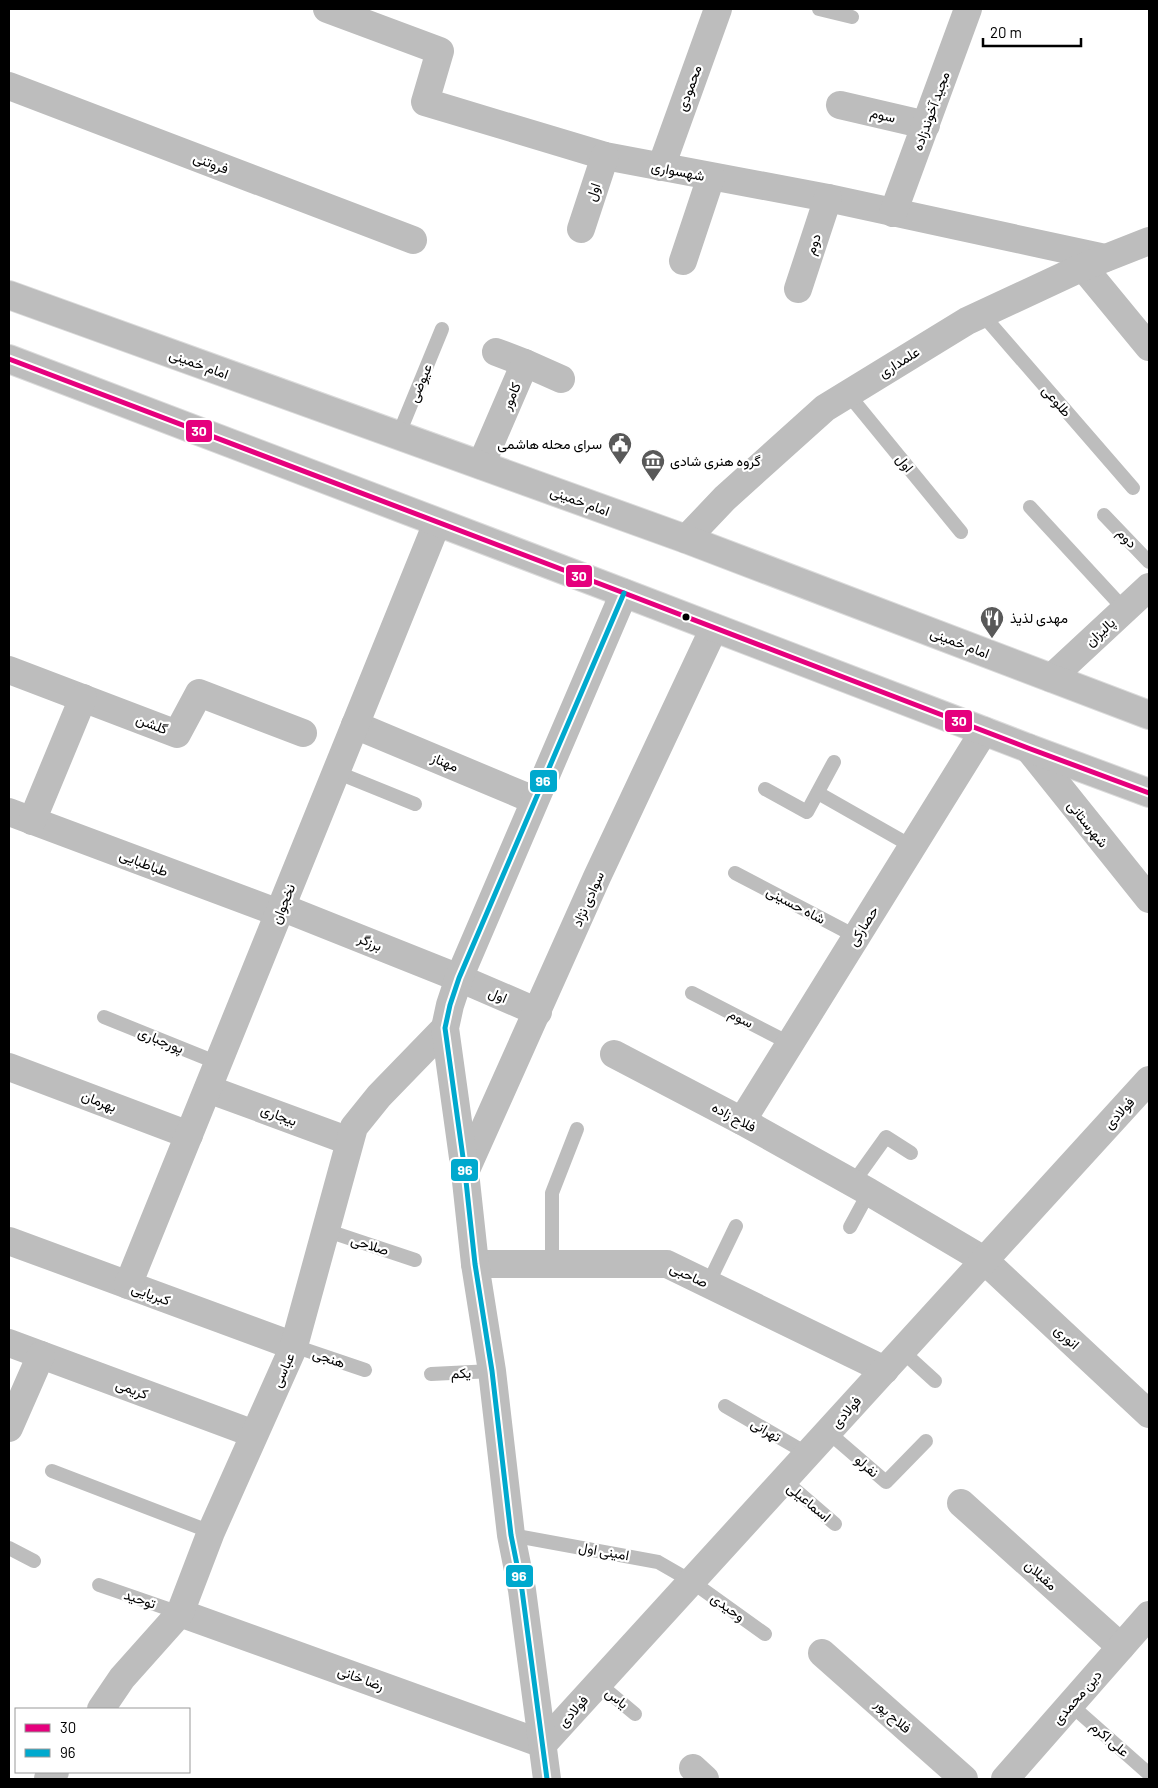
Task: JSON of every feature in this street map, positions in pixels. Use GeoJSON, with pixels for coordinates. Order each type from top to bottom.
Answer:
{"type":"FeatureCollection","features":[{"type":"Feature","properties":{"kind":"street","name":"شهسواری"},"geometry":{"type":"LineString","coordinates":[[328,9],[440,51],[425,102],[606,156],[828,198],[1094,262]]}},
{"type":"Feature","properties":{"kind":"street","name":"محمودی"},"geometry":{"type":"LineString","coordinates":[[661,167],[718,9]]}},
{"type":"Feature","properties":{"kind":"street","name":"مجید آخوندزاده"},"geometry":{"type":"LineString","coordinates":[[893,213],[968,9]]}},
{"type":"Feature","properties":{"kind":"street","name":"فروتنی"},"geometry":{"type":"LineString","coordinates":[[9,86],[413,240]]}},
{"type":"Feature","properties":{"kind":"street","name":"سوم"},"geometry":{"type":"LineString","coordinates":[[840,105],[926,125]]}},
{"type":"Feature","properties":{"kind":"street","name":"اول"},"geometry":{"type":"LineString","coordinates":[[582,229],[606,156]]}},
{"type":"Feature","properties":{"kind":"street"},"geometry":{"type":"LineString","coordinates":[[683,261],[711,177]]}},
{"type":"Feature","properties":{"kind":"street","name":"دوم"},"geometry":{"type":"LineString","coordinates":[[798,289],[828,198]]}},
{"type":"Feature","properties":{"kind":"street","name":"علمداری"},"geometry":{"type":"LineString","coordinates":[[686,539],[725,498],[818,414],[848,394],[967,321],[1147,238]]}},
{"type":"Feature","properties":{"kind":"street"},"geometry":{"type":"LineString","coordinates":[[1094,262],[1149,346]]}},
{"type":"Feature","properties":{"kind":"street","name":"امام خمینی"},"geometry":{"type":"LineString","coordinates":[[9,295],[686,539],[1149,715]]}},
{"type":"Feature","properties":{"kind":"street"},"geometry":{"type":"LineString","coordinates":[[496,352],[561,379]]}},
{"type":"Feature","properties":{"kind":"street"},"geometry":{"type":"LineString","coordinates":[[9,359],[1149,793]]}},
{"type":"Feature","properties":{"kind":"street","name":"کامور"},"geometry":{"type":"LineString","coordinates":[[481,465],[525,363]]}},
{"type":"Feature","properties":{"kind":"street","name":"نخجوان"},"geometry":{"type":"LineString","coordinates":[[128,1285],[437,523]]}},
{"type":"Feature","properties":{"kind":"street","name":"پالیزان"},"geometry":{"type":"LineString","coordinates":[[1051,678],[1149,586]]}},
{"type":"Feature","properties":{"kind":"street"},"geometry":{"type":"LineString","coordinates":[[548,1779],[522,1590],[511,1535],[492,1372],[475,1264],[465,1172],[445,1028],[459,978],[624,593]]}},
{"type":"Feature","properties":{"kind":"street","name":"سوادی نژاد"},"geometry":{"type":"LineString","coordinates":[[465,1172],[597,877],[714,628]]}},
{"type":"Feature","properties":{"kind":"street","name":"گلشن"},"geometry":{"type":"LineString","coordinates":[[9,670],[177,734],[199,693],[303,732]]}},
{"type":"Feature","properties":{"kind":"street"},"geometry":{"type":"LineString","coordinates":[[21,816],[83,698]]}},
{"type":"Feature","properties":{"kind":"street","name":"مهناز"},"geometry":{"type":"LineString","coordinates":[[355,725],[534,800]]}},
{"type":"Feature","properties":{"kind":"street","name":"حصارکی"},"geometry":{"type":"LineString","coordinates":[[742,1121],[984,731]]}},
{"type":"Feature","properties":{"kind":"street","name":"شهرستانی"},"geometry":{"type":"LineString","coordinates":[[1028,748],[1149,899]]}},
{"type":"Feature","properties":{"kind":"street","name":"طباطبایی"},"geometry":{"type":"LineString","coordinates":[[21,816],[280,910]]}},
{"type":"Feature","properties":{"kind":"street","name":"برزگر"},"geometry":{"type":"LineString","coordinates":[[280,910],[459,978]]}},
{"type":"Feature","properties":{"kind":"street","name":"اول"},"geometry":{"type":"LineString","coordinates":[[459,978],[538,1012]]}},
{"type":"Feature","properties":{"kind":"street","name":"عباسی"},"geometry":{"type":"LineString","coordinates":[[101,1708],[122,1678],[180,1613],[211,1532],[294,1346],[354,1127],[379,1096],[445,1028]]}},
{"type":"Feature","properties":{"kind":"street","name":"فلاح زاده"},"geometry":{"type":"LineString","coordinates":[[614,1054],[742,1121],[984,1260]]}},
{"type":"Feature","properties":{"kind":"street","name":"بهرمان"},"geometry":{"type":"LineString","coordinates":[[9,1067],[189,1135]]}},
{"type":"Feature","properties":{"kind":"street","name":"فولادی"},"geometry":{"type":"LineString","coordinates":[[543,1744],[1149,1080]]}},
{"type":"Feature","properties":{"kind":"street","name":"بیجاری"},"geometry":{"type":"LineString","coordinates":[[208,1089],[349,1141]]}},
{"type":"Feature","properties":{"kind":"street","name":"کبریایی"},"geometry":{"type":"LineString","coordinates":[[9,1241],[294,1346]]}},
{"type":"Feature","properties":{"kind":"street","name":"انوری"},"geometry":{"type":"LineString","coordinates":[[984,1260],[1149,1414]]}},
{"type":"Feature","properties":{"kind":"street","name":"صاحبی"},"geometry":{"type":"LineString","coordinates":[[475,1264],[667,1264],[708,1284],[893,1360]]}},
{"type":"Feature","properties":{"kind":"street","name":"کریمی"},"geometry":{"type":"LineString","coordinates":[[9,1343],[254,1434]]}},
{"type":"Feature","properties":{"kind":"street"},"geometry":{"type":"LineString","coordinates":[[9,1428],[41,1355]]}},
{"type":"Feature","properties":{"kind":"street","name":"مقبلان"},"geometry":{"type":"LineString","coordinates":[[961,1503],[1122,1647]]}},
{"type":"Feature","properties":{"kind":"street","name":"رضا خانی"},"geometry":{"type":"LineString","coordinates":[[180,1613],[543,1744]]}},
{"type":"Feature","properties":{"kind":"street","name":"دین محمدی"},"geometry":{"type":"LineString","coordinates":[[1005,1779],[1149,1616]]}},
{"type":"Feature","properties":{"kind":"street","name":"فلاح پور"},"geometry":{"type":"LineString","coordinates":[[822,1653],[964,1779]]}},
{"type":"Feature","properties":{"kind":"lane"},"geometry":{"type":"LineString","coordinates":[[819,9],[852,17]]}},
{"type":"Feature","properties":{"kind":"lane","name":"طلوعی"},"geometry":{"type":"LineString","coordinates":[[982,314],[1133,488]]}},
{"type":"Feature","properties":{"kind":"lane","name":"عیوضی"},"geometry":{"type":"LineString","coordinates":[[398,436],[442,329]]}},
{"type":"Feature","properties":{"kind":"lane","name":"اول"},"geometry":{"type":"LineString","coordinates":[[848,394],[962,532]]}},
{"type":"Feature","properties":{"kind":"lane"},"geometry":{"type":"LineString","coordinates":[[1030,507],[1125,610]]}},
{"type":"Feature","properties":{"kind":"lane","name":"دوم"},"geometry":{"type":"LineString","coordinates":[[1104,515],[1149,562]]}},
{"type":"Feature","properties":{"kind":"lane"},"geometry":{"type":"LineString","coordinates":[[765,789],[807,812],[834,762]]}},
{"type":"Feature","properties":{"kind":"lane"},"geometry":{"type":"LineString","coordinates":[[336,772],[415,804]]}},
{"type":"Feature","properties":{"kind":"lane"},"geometry":{"type":"LineString","coordinates":[[818,793],[913,847]]}},
{"type":"Feature","properties":{"kind":"lane","name":"شاه حسینی"},"geometry":{"type":"LineString","coordinates":[[735,873],[857,937]]}},
{"type":"Feature","properties":{"kind":"lane","name":"سوم"},"geometry":{"type":"LineString","coordinates":[[692,993],[791,1044]]}},
{"type":"Feature","properties":{"kind":"lane","name":"پورجباری"},"geometry":{"type":"LineString","coordinates":[[104,1017],[218,1063]]}},
{"type":"Feature","properties":{"kind":"lane"},"geometry":{"type":"LineString","coordinates":[[552,1264],[552,1194],[577,1129]]}},
{"type":"Feature","properties":{"kind":"lane"},"geometry":{"type":"LineString","coordinates":[[850,1227],[861,1188],[886,1138],[911,1153]]}},
{"type":"Feature","properties":{"kind":"lane"},"geometry":{"type":"LineString","coordinates":[[708,1284],[736,1226]]}},
{"type":"Feature","properties":{"kind":"lane","name":"صلاحی"},"geometry":{"type":"LineString","coordinates":[[325,1230],[416,1260]]}},
{"type":"Feature","properties":{"kind":"lane","name":"هنجی"},"geometry":{"type":"LineString","coordinates":[[294,1346],[365,1370]]}},
{"type":"Feature","properties":{"kind":"lane"},"geometry":{"type":"LineString","coordinates":[[893,1360],[935,1381]]}},
{"type":"Feature","properties":{"kind":"lane","name":"یکم"},"geometry":{"type":"LineString","coordinates":[[431,1374],[492,1372]]}},
{"type":"Feature","properties":{"kind":"lane","name":"تهرانی"},"geometry":{"type":"LineString","coordinates":[[725,1406],[808,1454]]}},
{"type":"Feature","properties":{"kind":"lane","name":"نفرلو"},"geometry":{"type":"LineString","coordinates":[[828,1432],[886,1482],[926,1441]]}},
{"type":"Feature","properties":{"kind":"lane"},"geometry":{"type":"LineString","coordinates":[[52,1471],[211,1532]]}},
{"type":"Feature","properties":{"kind":"lane","name":"اسماعیلی"},"geometry":{"type":"LineString","coordinates":[[784,1480],[835,1524]]}},
{"type":"Feature","properties":{"kind":"lane","name":"امینی اول"},"geometry":{"type":"LineString","coordinates":[[511,1535],[658,1562],[691,1581]]}},
{"type":"Feature","properties":{"kind":"lane"},"geometry":{"type":"LineString","coordinates":[[9,1548],[34,1561]]}},
{"type":"Feature","properties":{"kind":"lane","name":"وحیدی"},"geometry":{"type":"LineString","coordinates":[[691,1581],[765,1634]]}},
{"type":"Feature","properties":{"kind":"lane","name":"توحید"},"geometry":{"type":"LineString","coordinates":[[99,1585],[180,1613]]}},
{"type":"Feature","properties":{"kind":"lane","name":"یاس"},"geometry":{"type":"LineString","coordinates":[[598,1683],[635,1714]]}},
{"type":"Feature","properties":{"kind":"lane","name":"علی اکرم"},"geometry":{"type":"LineString","coordinates":[[1071,1705],[1149,1774]]}},
{"type":"Feature","properties":{"kind":"transit line","name":"30"},"geometry":{"type":"LineString","coordinates":[[9,359],[1149,793]]}},
{"type":"Feature","properties":{"kind":"transit line","name":"96"},"geometry":{"type":"LineString","coordinates":[[547,1779],[522,1590],[511,1535],[492,1371],[475,1264],[465,1172],[445,1028],[459,978],[624,593]]}},
{"type":"Feature","properties":{"kind":"place","name":"سرای محله هاشمی"},"geometry":{"type":"Point","coordinates":[620,465]}},
{"type":"Feature","properties":{"kind":"place","name":"گروه هنری شادی"},"geometry":{"type":"Point","coordinates":[653,482]}},
{"type":"Feature","properties":{"kind":"place","name":"مهدی لذیذ"},"geometry":{"type":"Point","coordinates":[992,639]}}]}
